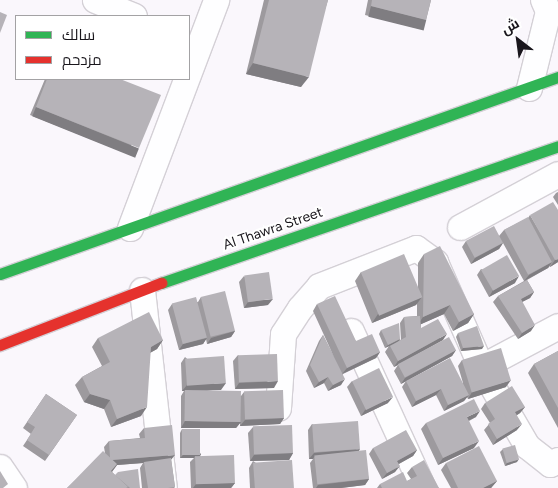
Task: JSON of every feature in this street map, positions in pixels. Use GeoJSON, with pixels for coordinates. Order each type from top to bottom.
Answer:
{"type":"FeatureCollection","features":[{"type":"Feature","properties":{"kind":"main road"},"geometry":{"type":"LineString","coordinates":[[0,274],[558,77]]}},
{"type":"Feature","properties":{"kind":"main road","name":"Al Thawra Street"},"geometry":{"type":"LineString","coordinates":[[0,345],[142,290],[558,146]]}},
{"type":"Feature","properties":{"kind":"street"},"geometry":{"type":"LineString","coordinates":[[95,0],[132,15]]}},
{"type":"Feature","properties":{"kind":"street"},"geometry":{"type":"LineString","coordinates":[[190,56],[216,0]]}},
{"type":"Feature","properties":{"kind":"street"},"geometry":{"type":"LineString","coordinates":[[529,88],[550,7]]}},
{"type":"Feature","properties":{"kind":"street"},"geometry":{"type":"LineString","coordinates":[[130,228],[182,80]]}},
{"type":"Feature","properties":{"kind":"street"},"geometry":{"type":"LineString","coordinates":[[460,227],[558,174]]}},
{"type":"Feature","properties":{"kind":"street"},"geometry":{"type":"LineString","coordinates":[[278,408],[283,334],[300,308],[328,281],[416,248],[426,253],[435,262],[480,367],[527,446],[550,464],[558,460]]}},
{"type":"Feature","properties":{"kind":"street"},"geometry":{"type":"LineString","coordinates":[[328,281],[423,488]]}},
{"type":"Feature","properties":{"kind":"street"},"geometry":{"type":"LineString","coordinates":[[142,290],[164,488]]}},
{"type":"Feature","properties":{"kind":"street"},"geometry":{"type":"LineString","coordinates":[[480,367],[558,326]]}},
{"type":"Feature","properties":{"kind":"street"},"geometry":{"type":"LineString","coordinates":[[0,466],[14,488]]}},
{"type":"Feature","properties":{"kind":"building"},"geometry":{"type":"Polygon","coordinates":[[[269,0],[328,0],[309,77],[253,63],[269,0]]]}},
{"type":"Feature","properties":{"kind":"building"},"geometry":{"type":"Polygon","coordinates":[[[372,0],[431,0],[426,20],[371,6],[372,0]]]}},
{"type":"Feature","properties":{"kind":"building"},"geometry":{"type":"Polygon","coordinates":[[[0,12],[7,15],[0,33],[0,12]]]}},
{"type":"Feature","properties":{"kind":"building"},"geometry":{"type":"Polygon","coordinates":[[[47,80],[123,80],[161,95],[139,148],[36,107],[47,80]]]}},
{"type":"Feature","properties":{"kind":"building"},"geometry":{"type":"Polygon","coordinates":[[[553,202],[558,210],[558,259],[555,260],[530,215],[553,202]]]}},
{"type":"Feature","properties":{"kind":"building"},"geometry":{"type":"Polygon","coordinates":[[[528,217],[552,262],[528,275],[504,230],[528,217]]]}},
{"type":"Feature","properties":{"kind":"building"},"geometry":{"type":"Polygon","coordinates":[[[494,226],[503,243],[475,258],[466,241],[494,226]]]}},
{"type":"Feature","properties":{"kind":"building"},"geometry":{"type":"Polygon","coordinates":[[[440,246],[474,314],[459,322],[450,305],[423,317],[424,254],[440,246]]]}},
{"type":"Feature","properties":{"kind":"building"},"geometry":{"type":"Polygon","coordinates":[[[404,254],[422,297],[379,316],[361,272],[404,254]]]}},
{"type":"Feature","properties":{"kind":"building"},"geometry":{"type":"Polygon","coordinates":[[[507,255],[519,276],[493,291],[481,270],[507,255]]]}},
{"type":"Feature","properties":{"kind":"building"},"geometry":{"type":"Polygon","coordinates":[[[269,272],[273,299],[248,302],[244,275],[269,272]]]}},
{"type":"Feature","properties":{"kind":"building"},"geometry":{"type":"Polygon","coordinates":[[[527,280],[534,292],[521,299],[535,325],[522,333],[498,296],[527,280]]]}},
{"type":"Feature","properties":{"kind":"building"},"geometry":{"type":"Polygon","coordinates":[[[225,291],[235,331],[211,337],[201,297],[225,291]]]}},
{"type":"Feature","properties":{"kind":"building"},"geometry":{"type":"Polygon","coordinates":[[[335,296],[356,341],[372,334],[380,352],[347,368],[317,304],[335,296]]]}},
{"type":"Feature","properties":{"kind":"building"},"geometry":{"type":"Polygon","coordinates":[[[196,297],[207,338],[183,344],[172,303],[196,297]]]}},
{"type":"Feature","properties":{"kind":"building"},"geometry":{"type":"Polygon","coordinates":[[[149,312],[163,340],[151,347],[147,407],[117,419],[110,400],[90,394],[82,377],[110,362],[98,338],[149,312]]]}},
{"type":"Feature","properties":{"kind":"building"},"geometry":{"type":"Polygon","coordinates":[[[420,316],[421,328],[438,319],[447,334],[398,361],[390,346],[406,337],[404,317],[420,316]]]}},
{"type":"Feature","properties":{"kind":"building"},"geometry":{"type":"Polygon","coordinates":[[[399,323],[400,339],[388,345],[381,330],[399,323]]]}},
{"type":"Feature","properties":{"kind":"building"},"geometry":{"type":"Polygon","coordinates":[[[477,326],[484,346],[463,348],[458,333],[477,326]]]}},
{"type":"Feature","properties":{"kind":"building"},"geometry":{"type":"Polygon","coordinates":[[[323,335],[345,379],[333,385],[328,377],[319,382],[310,365],[323,335]]]}},
{"type":"Feature","properties":{"kind":"building"},"geometry":{"type":"Polygon","coordinates":[[[449,337],[456,350],[405,377],[398,364],[449,337]]]}},
{"type":"Feature","properties":{"kind":"building"},"geometry":{"type":"Polygon","coordinates":[[[501,348],[511,381],[472,393],[462,360],[501,348]]]}},
{"type":"Feature","properties":{"kind":"building"},"geometry":{"type":"Polygon","coordinates":[[[558,351],[558,408],[534,364],[558,351]]]}},
{"type":"Feature","properties":{"kind":"building"},"geometry":{"type":"Polygon","coordinates":[[[277,354],[278,381],[239,382],[238,355],[277,354]]]}},
{"type":"Feature","properties":{"kind":"building"},"geometry":{"type":"Polygon","coordinates":[[[224,356],[226,383],[187,386],[185,359],[224,356]]]}},
{"type":"Feature","properties":{"kind":"building"},"geometry":{"type":"Polygon","coordinates":[[[450,358],[469,395],[448,405],[441,389],[416,401],[406,381],[450,358]]]}},
{"type":"Feature","properties":{"kind":"building"},"geometry":{"type":"Polygon","coordinates":[[[379,368],[393,397],[366,410],[352,381],[379,368]]]}},
{"type":"Feature","properties":{"kind":"building"},"geometry":{"type":"Polygon","coordinates":[[[512,386],[525,407],[515,412],[522,424],[497,439],[488,424],[495,419],[485,403],[512,386]]]}},
{"type":"Feature","properties":{"kind":"building"},"geometry":{"type":"Polygon","coordinates":[[[185,390],[241,391],[240,422],[184,421],[185,390]]]}},
{"type":"Feature","properties":{"kind":"building"},"geometry":{"type":"Polygon","coordinates":[[[283,390],[284,418],[245,419],[244,391],[283,390]]]}},
{"type":"Feature","properties":{"kind":"building"},"geometry":{"type":"Polygon","coordinates":[[[46,394],[77,415],[49,455],[27,440],[35,427],[27,422],[46,394]]]}},
{"type":"Feature","properties":{"kind":"building"},"geometry":{"type":"Polygon","coordinates":[[[474,399],[480,411],[467,417],[479,441],[443,458],[426,423],[474,399]]]}},
{"type":"Feature","properties":{"kind":"building"},"geometry":{"type":"Polygon","coordinates":[[[358,421],[360,449],[314,452],[312,424],[358,421]]]}},
{"type":"Feature","properties":{"kind":"building"},"geometry":{"type":"Polygon","coordinates":[[[172,425],[175,455],[112,460],[110,458],[109,441],[145,438],[144,428],[172,425]]]}},
{"type":"Feature","properties":{"kind":"building"},"geometry":{"type":"Polygon","coordinates":[[[292,425],[293,453],[254,454],[253,426],[292,425]]]}},
{"type":"Feature","properties":{"kind":"building"},"geometry":{"type":"Polygon","coordinates":[[[182,429],[200,429],[200,455],[182,455],[182,429]]]}},
{"type":"Feature","properties":{"kind":"building"},"geometry":{"type":"Polygon","coordinates":[[[406,430],[417,450],[397,461],[400,466],[387,473],[373,448],[406,430]]]}},
{"type":"Feature","properties":{"kind":"building"},"geometry":{"type":"Polygon","coordinates":[[[515,445],[519,459],[507,463],[503,449],[515,445]]]}},
{"type":"Feature","properties":{"kind":"building"},"geometry":{"type":"Polygon","coordinates":[[[479,446],[497,481],[483,488],[458,488],[446,463],[479,446]]]}},
{"type":"Feature","properties":{"kind":"building"},"geometry":{"type":"Polygon","coordinates":[[[366,450],[369,479],[317,484],[314,455],[366,450]]]}},
{"type":"Feature","properties":{"kind":"building"},"geometry":{"type":"Polygon","coordinates":[[[103,451],[117,464],[111,471],[128,487],[67,488],[103,451]]]}},
{"type":"Feature","properties":{"kind":"building"},"geometry":{"type":"Polygon","coordinates":[[[234,455],[235,483],[196,484],[195,456],[234,455]]]}},
{"type":"Feature","properties":{"kind":"building"},"geometry":{"type":"Polygon","coordinates":[[[171,458],[175,487],[148,488],[144,462],[171,458]]]}},
{"type":"Feature","properties":{"kind":"building"},"geometry":{"type":"Polygon","coordinates":[[[292,460],[294,488],[255,488],[253,463],[292,460]]]}},
{"type":"Feature","properties":{"kind":"building"},"geometry":{"type":"Polygon","coordinates":[[[424,460],[439,488],[382,488],[380,484],[403,472],[407,481],[417,476],[412,467],[424,460]]]}},
{"type":"Feature","properties":{"kind":"building"},"geometry":{"type":"Polygon","coordinates":[[[138,469],[140,488],[130,488],[115,475],[118,472],[138,469]]]}},
{"type":"Feature","properties":{"kind":"building"},"geometry":{"type":"Polygon","coordinates":[[[0,471],[8,484],[3,488],[0,488],[0,471]]]}},
{"type":"Feature","properties":{"kind":"traffic: fast"},"geometry":{"type":"LineString","coordinates":[[0,274],[558,77]]}},
{"type":"Feature","properties":{"kind":"traffic: fast"},"geometry":{"type":"LineString","coordinates":[[161,283],[558,146]]}},
{"type":"Feature","properties":{"kind":"traffic: jam"},"geometry":{"type":"LineString","coordinates":[[0,345],[161,283]]}}]}
